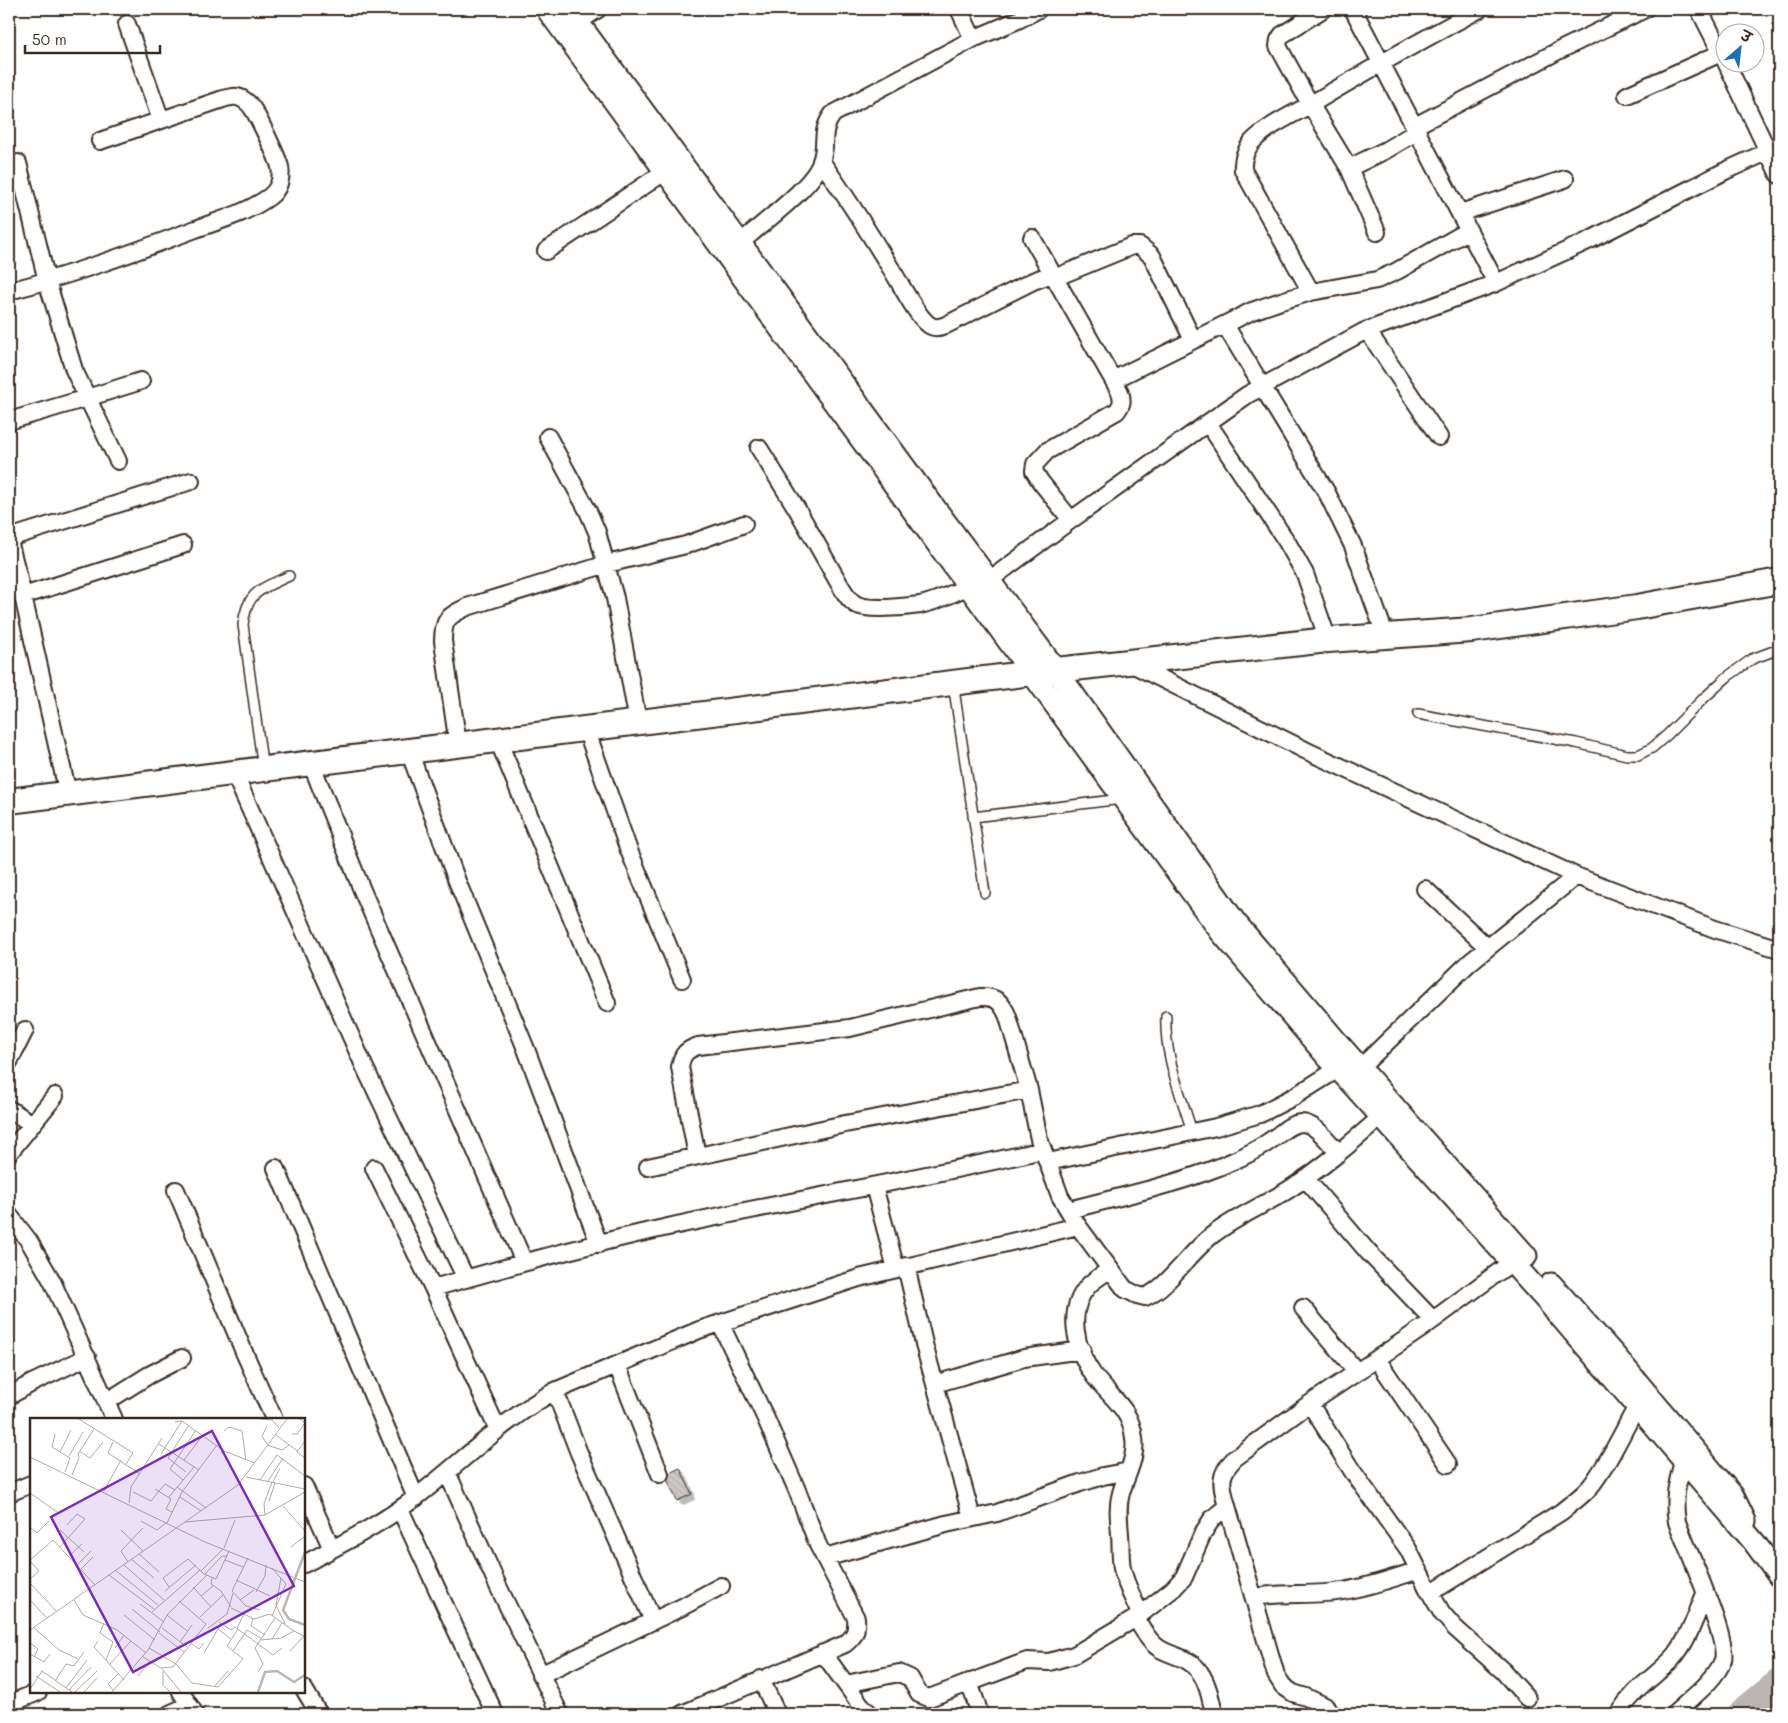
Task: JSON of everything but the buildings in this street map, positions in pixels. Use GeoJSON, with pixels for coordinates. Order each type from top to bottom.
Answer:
{"type":"FeatureCollection","features":[{"type":"Feature","properties":{"kind":"main road"},"geometry":{"type":"LineString","coordinates":[[9,801],[1056,670],[1328,640],[1472,630],[1636,607],[1779,581]]}},
{"type":"Feature","properties":{"kind":"street"},"geometry":{"type":"LineString","coordinates":[[547,9],[976,587],[1056,670],[1235,922],[1360,1068],[1616,1357],[1733,1496],[1754,1542]]}},
{"type":"Feature","properties":{"kind":"street"},"geometry":{"type":"LineString","coordinates":[[598,9],[573,16],[740,243],[976,587],[1031,673],[1221,932],[1338,1069],[1512,1262],[1754,1542],[1779,1576]]}},
{"type":"Feature","properties":{"kind":"street"},"geometry":{"type":"LineString","coordinates":[[959,9],[973,39]]}},
{"type":"Feature","properties":{"kind":"street"},"geometry":{"type":"LineString","coordinates":[[740,243],[804,188],[816,172],[822,161],[824,133],[827,123],[833,114],[973,39],[1039,9]]}},
{"type":"Feature","properties":{"kind":"street"},"geometry":{"type":"LineString","coordinates":[[1322,9],[1290,28],[1282,35],[1278,46],[1310,104],[1350,168],[1377,232]]}},
{"type":"Feature","properties":{"kind":"street"},"geometry":{"type":"LineString","coordinates":[[1353,9],[1496,282]]}},
{"type":"Feature","properties":{"kind":"street"},"geometry":{"type":"LineString","coordinates":[[1311,292],[1243,170],[1242,161],[1246,150],[1254,140],[1266,131],[1310,104],[1382,62],[1480,9]]}},
{"type":"Feature","properties":{"kind":"street"},"geometry":{"type":"LineString","coordinates":[[1350,168],[1386,150],[1416,129],[1558,52],[1645,9]]}},
{"type":"Feature","properties":{"kind":"street"},"geometry":{"type":"LineString","coordinates":[[1699,9],[1716,43]]}},
{"type":"Feature","properties":{"kind":"street"},"geometry":{"type":"LineString","coordinates":[[127,24],[161,120]]}},
{"type":"Feature","properties":{"kind":"street"},"geometry":{"type":"LineString","coordinates":[[1626,95],[1716,62]]}},
{"type":"Feature","properties":{"kind":"street"},"geometry":{"type":"LineString","coordinates":[[1730,72],[1779,175]]}},
{"type":"Feature","properties":{"kind":"street"},"geometry":{"type":"LineString","coordinates":[[9,291],[47,282],[134,253],[240,212],[277,191],[280,181],[280,166],[252,108],[244,100],[232,96],[100,141]]}},
{"type":"Feature","properties":{"kind":"street"},"geometry":{"type":"LineString","coordinates":[[759,448],[844,591],[855,604],[863,607],[877,608],[920,605],[938,600],[976,587],[1247,395],[1367,330],[1496,282],[1590,240],[1725,170],[1768,151]]}},
{"type":"Feature","properties":{"kind":"street"},"geometry":{"type":"LineString","coordinates":[[822,161],[864,224],[917,310],[928,324],[933,327],[946,326],[1033,281],[1053,276],[1132,246],[1140,246],[1152,256],[1193,340]]}},
{"type":"Feature","properties":{"kind":"street"},"geometry":{"type":"LineString","coordinates":[[18,163],[47,282],[74,370],[118,461]]}},
{"type":"Feature","properties":{"kind":"street"},"geometry":{"type":"LineString","coordinates":[[546,251],[666,171]]}},
{"type":"Feature","properties":{"kind":"street"},"geometry":{"type":"LineString","coordinates":[[1460,213],[1565,179]]}},
{"type":"Feature","properties":{"kind":"street"},"geometry":{"type":"LineString","coordinates":[[1113,380],[1266,306],[1311,292],[1377,280],[1397,271],[1468,231]]}},
{"type":"Feature","properties":{"kind":"street"},"geometry":{"type":"LineString","coordinates":[[1032,238],[1120,392],[1122,399],[1122,404],[1117,411],[1047,452],[1035,464],[1034,471],[1040,481],[1071,520]]}},
{"type":"Feature","properties":{"kind":"street"},"geometry":{"type":"LineString","coordinates":[[1225,325],[1327,494],[1352,546],[1386,637]]}},
{"type":"Feature","properties":{"kind":"street"},"geometry":{"type":"LineString","coordinates":[[1367,330],[1439,437]]}},
{"type":"Feature","properties":{"kind":"street"},"geometry":{"type":"LineString","coordinates":[[9,421],[141,380]]}},
{"type":"Feature","properties":{"kind":"street"},"geometry":{"type":"LineString","coordinates":[[1208,423],[1287,542],[1305,574],[1328,640]]}},
{"type":"Feature","properties":{"kind":"street"},"geometry":{"type":"LineString","coordinates":[[548,437],[588,511],[597,532],[615,598],[638,722]]}},
{"type":"Feature","properties":{"kind":"street"},"geometry":{"type":"LineString","coordinates":[[68,794],[9,539],[192,481]]}},
{"type":"Feature","properties":{"kind":"street"},"geometry":{"type":"LineString","coordinates":[[458,745],[443,641],[443,627],[448,617],[467,607],[607,564],[686,545],[744,524]]}},
{"type":"Feature","properties":{"kind":"street"},"geometry":{"type":"LineString","coordinates":[[23,596],[183,545]]}},
{"type":"Feature","properties":{"kind":"street"},"geometry":{"type":"LineString","coordinates":[[1128,662],[1307,751],[1576,876],[1715,930],[1779,949]]}},
{"type":"Feature","properties":{"kind":"street"},"geometry":{"type":"LineString","coordinates":[[586,729],[628,848],[682,979]]}},
{"type":"Feature","properties":{"kind":"street"},"geometry":{"type":"LineString","coordinates":[[498,740],[607,1003]]}},
{"type":"Feature","properties":{"kind":"street"},"geometry":{"type":"LineString","coordinates":[[409,751],[457,881],[526,1049],[599,1244]]}},
{"type":"Feature","properties":{"kind":"street"},"geometry":{"type":"LineString","coordinates":[[311,764],[362,890],[524,1262]]}},
{"type":"Feature","properties":{"kind":"street"},"geometry":{"type":"LineString","coordinates":[[234,773],[365,1068],[466,1279]]}},
{"type":"Feature","properties":{"kind":"street"},"geometry":{"type":"LineString","coordinates":[[1360,1068],[1487,947],[1576,876]]}},
{"type":"Feature","properties":{"kind":"street"},"geometry":{"type":"LineString","coordinates":[[1425,889],[1487,947]]}},
{"type":"Feature","properties":{"kind":"street"},"geometry":{"type":"LineString","coordinates":[[697,1156],[680,1067],[681,1058],[686,1050],[698,1046],[850,1028],[980,997],[990,997],[1004,1006],[1029,1090],[1039,1139],[1060,1196],[1078,1226],[1125,1289],[1137,1296],[1145,1297],[1151,1295],[1199,1246],[1215,1233],[1264,1205],[1305,1178],[1339,1153],[1381,1117]]}},
{"type":"Feature","properties":{"kind":"street"},"geometry":{"type":"LineString","coordinates":[[9,1062],[25,1030]]}},
{"type":"Feature","properties":{"kind":"street"},"geometry":{"type":"LineString","coordinates":[[433,1288],[524,1262],[668,1227],[874,1186],[1192,1132],[1260,1114],[1295,1096],[1338,1069]]}},
{"type":"Feature","properties":{"kind":"street"},"geometry":{"type":"LineString","coordinates":[[648,1167],[898,1113],[1029,1090]]}},
{"type":"Feature","properties":{"kind":"street"},"geometry":{"type":"LineString","coordinates":[[9,1153],[55,1096]]}},
{"type":"Feature","properties":{"kind":"street"},"geometry":{"type":"LineString","coordinates":[[9,1109],[32,1124]]}},
{"type":"Feature","properties":{"kind":"street"},"geometry":{"type":"LineString","coordinates":[[1069,1210],[1188,1177],[1230,1163],[1272,1140],[1290,1126],[1299,1123],[1313,1127],[1339,1153]]}},
{"type":"Feature","properties":{"kind":"street"},"geometry":{"type":"LineString","coordinates":[[276,1168],[416,1498]]}},
{"type":"Feature","properties":{"kind":"street"},"geometry":{"type":"LineString","coordinates":[[374,1168],[433,1288],[498,1430]]}},
{"type":"Feature","properties":{"kind":"street"},"geometry":{"type":"LineString","coordinates":[[1305,1178],[1368,1252],[1433,1320]]}},
{"type":"Feature","properties":{"kind":"street"},"geometry":{"type":"LineString","coordinates":[[874,1186],[925,1348],[972,1518]]}},
{"type":"Feature","properties":{"kind":"street"},"geometry":{"type":"LineString","coordinates":[[176,1190],[274,1418]]}},
{"type":"Feature","properties":{"kind":"street"},"geometry":{"type":"LineString","coordinates":[[9,1215],[29,1242],[52,1281],[114,1418]]}},
{"type":"Feature","properties":{"kind":"street"},"geometry":{"type":"LineString","coordinates":[[305,1563],[368,1530],[416,1498],[534,1402],[555,1390],[720,1323],[859,1278],[1078,1226]]}},
{"type":"Feature","properties":{"kind":"street"},"geometry":{"type":"LineString","coordinates":[[1332,1714],[1324,1706],[1293,1693],[1284,1686],[1276,1675],[1227,1506],[1221,1478],[1235,1458],[1433,1320],[1512,1262]]}},
{"type":"Feature","properties":{"kind":"street"},"geometry":{"type":"LineString","coordinates":[[1110,1269],[1089,1286],[1075,1309],[1075,1323],[1082,1350],[1093,1375],[1129,1417],[1133,1427],[1135,1442],[1129,1471],[1118,1506],[1123,1570],[1138,1616],[1155,1645],[1172,1655],[1185,1658],[1199,1670],[1205,1681],[1214,1714]]}},
{"type":"Feature","properties":{"kind":"street"},"geometry":{"type":"LineString","coordinates":[[1303,1308],[1357,1372]]}},
{"type":"Feature","properties":{"kind":"street"},"geometry":{"type":"LineString","coordinates":[[682,1714],[845,1644],[856,1631],[857,1626],[856,1618],[824,1558],[798,1490],[720,1323]]}},
{"type":"Feature","properties":{"kind":"street"},"geometry":{"type":"LineString","coordinates":[[935,1384],[1015,1360],[1082,1350]]}},
{"type":"Feature","properties":{"kind":"street"},"geometry":{"type":"LineString","coordinates":[[9,1396],[86,1357]]}},
{"type":"Feature","properties":{"kind":"street"},"geometry":{"type":"LineString","coordinates":[[106,1402],[149,1375],[182,1358]]}},
{"type":"Feature","properties":{"kind":"street"},"geometry":{"type":"LineString","coordinates":[[1377,1359],[1448,1464]]}},
{"type":"Feature","properties":{"kind":"street"},"geometry":{"type":"LineString","coordinates":[[617,1364],[660,1474]]}},
{"type":"Feature","properties":{"kind":"street"},"geometry":{"type":"LineString","coordinates":[[555,1390],[579,1453],[653,1621]]}},
{"type":"Feature","properties":{"kind":"street"},"geometry":{"type":"LineString","coordinates":[[1310,1404],[1353,1472],[1398,1532],[1442,1613],[1527,1698]]}},
{"type":"Feature","properties":{"kind":"street"},"geometry":{"type":"LineString","coordinates":[[1430,1593],[1561,1512],[1576,1500],[1589,1488],[1603,1468],[1636,1406]]}},
{"type":"Feature","properties":{"kind":"street"},"geometry":{"type":"LineString","coordinates":[[1674,1714],[1716,1673],[1723,1661],[1724,1652],[1720,1631],[1677,1522],[1674,1506],[1675,1492],[1683,1461]]}},
{"type":"Feature","properties":{"kind":"street"},"geometry":{"type":"LineString","coordinates":[[824,1558],[997,1513],[1103,1476],[1129,1471]]}},
{"type":"Feature","properties":{"kind":"street"},"geometry":{"type":"LineString","coordinates":[[447,1472],[498,1586],[560,1714]]}},
{"type":"Feature","properties":{"kind":"street"},"geometry":{"type":"LineString","coordinates":[[9,1493],[30,1484]]}},
{"type":"Feature","properties":{"kind":"street"},"geometry":{"type":"LineString","coordinates":[[305,1488],[332,1549]]}},
{"type":"Feature","properties":{"kind":"street"},"geometry":{"type":"LineString","coordinates":[[846,1684],[899,1673],[910,1678],[919,1694],[929,1698],[1027,1661],[1049,1662],[1074,1655],[1138,1616],[1172,1589],[1184,1577],[1203,1533],[1212,1519],[1227,1506]]}},
{"type":"Feature","properties":{"kind":"street"},"geometry":{"type":"LineString","coordinates":[[400,1509],[495,1714]]}},
{"type":"Feature","properties":{"kind":"street"},"geometry":{"type":"LineString","coordinates":[[1254,1597],[1276,1594],[1342,1592],[1419,1570]]}},
{"type":"Feature","properties":{"kind":"street"},"geometry":{"type":"LineString","coordinates":[[540,1675],[721,1586]]}},
{"type":"Feature","properties":{"kind":"street"},"geometry":{"type":"LineString","coordinates":[[1618,1714],[1637,1690],[1672,1658],[1692,1625],[1705,1594]]}},
{"type":"Feature","properties":{"kind":"street"},"geometry":{"type":"LineString","coordinates":[[823,1653],[870,1714]]}},
{"type":"Feature","properties":{"kind":"street"},"geometry":{"type":"LineString","coordinates":[[761,1679],[777,1714]]}},
{"type":"Feature","properties":{"kind":"street"},"geometry":{"type":"LineString","coordinates":[[969,1682],[980,1714]]}},
{"type":"Feature","properties":{"kind":"street"},"geometry":{"type":"LineString","coordinates":[[305,1691],[319,1714]]}},
{"type":"Feature","properties":{"kind":"street"},"geometry":{"type":"LineString","coordinates":[[9,1704],[36,1693]]}},
{"type":"Feature","properties":{"kind":"street"},"geometry":{"type":"LineString","coordinates":[[168,1714],[188,1704]]}},
{"type":"Feature","properties":{"kind":"lane"},"geometry":{"type":"LineString","coordinates":[[263,769],[243,625],[245,610],[249,600],[261,589],[289,576]]}},
{"type":"Feature","properties":{"kind":"lane"},"geometry":{"type":"LineString","coordinates":[[1418,714],[1576,743],[1627,755],[1638,755],[1652,748],[1667,735],[1727,677],[1752,660],[1779,649]]}},
{"type":"Feature","properties":{"kind":"lane"},"geometry":{"type":"LineString","coordinates":[[952,683],[984,893]]}},
{"type":"Feature","properties":{"kind":"lane"},"geometry":{"type":"LineString","coordinates":[[973,817],[1124,799]]}},
{"type":"Feature","properties":{"kind":"lane"},"geometry":{"type":"LineString","coordinates":[[1166,1016],[1166,1044],[1170,1062],[1192,1132]]}},
{"type":"Feature","properties":{"kind":"waterway"},"geometry":{"type":"LineString","coordinates":[[1744,1714],[1779,1685]]}}]}
